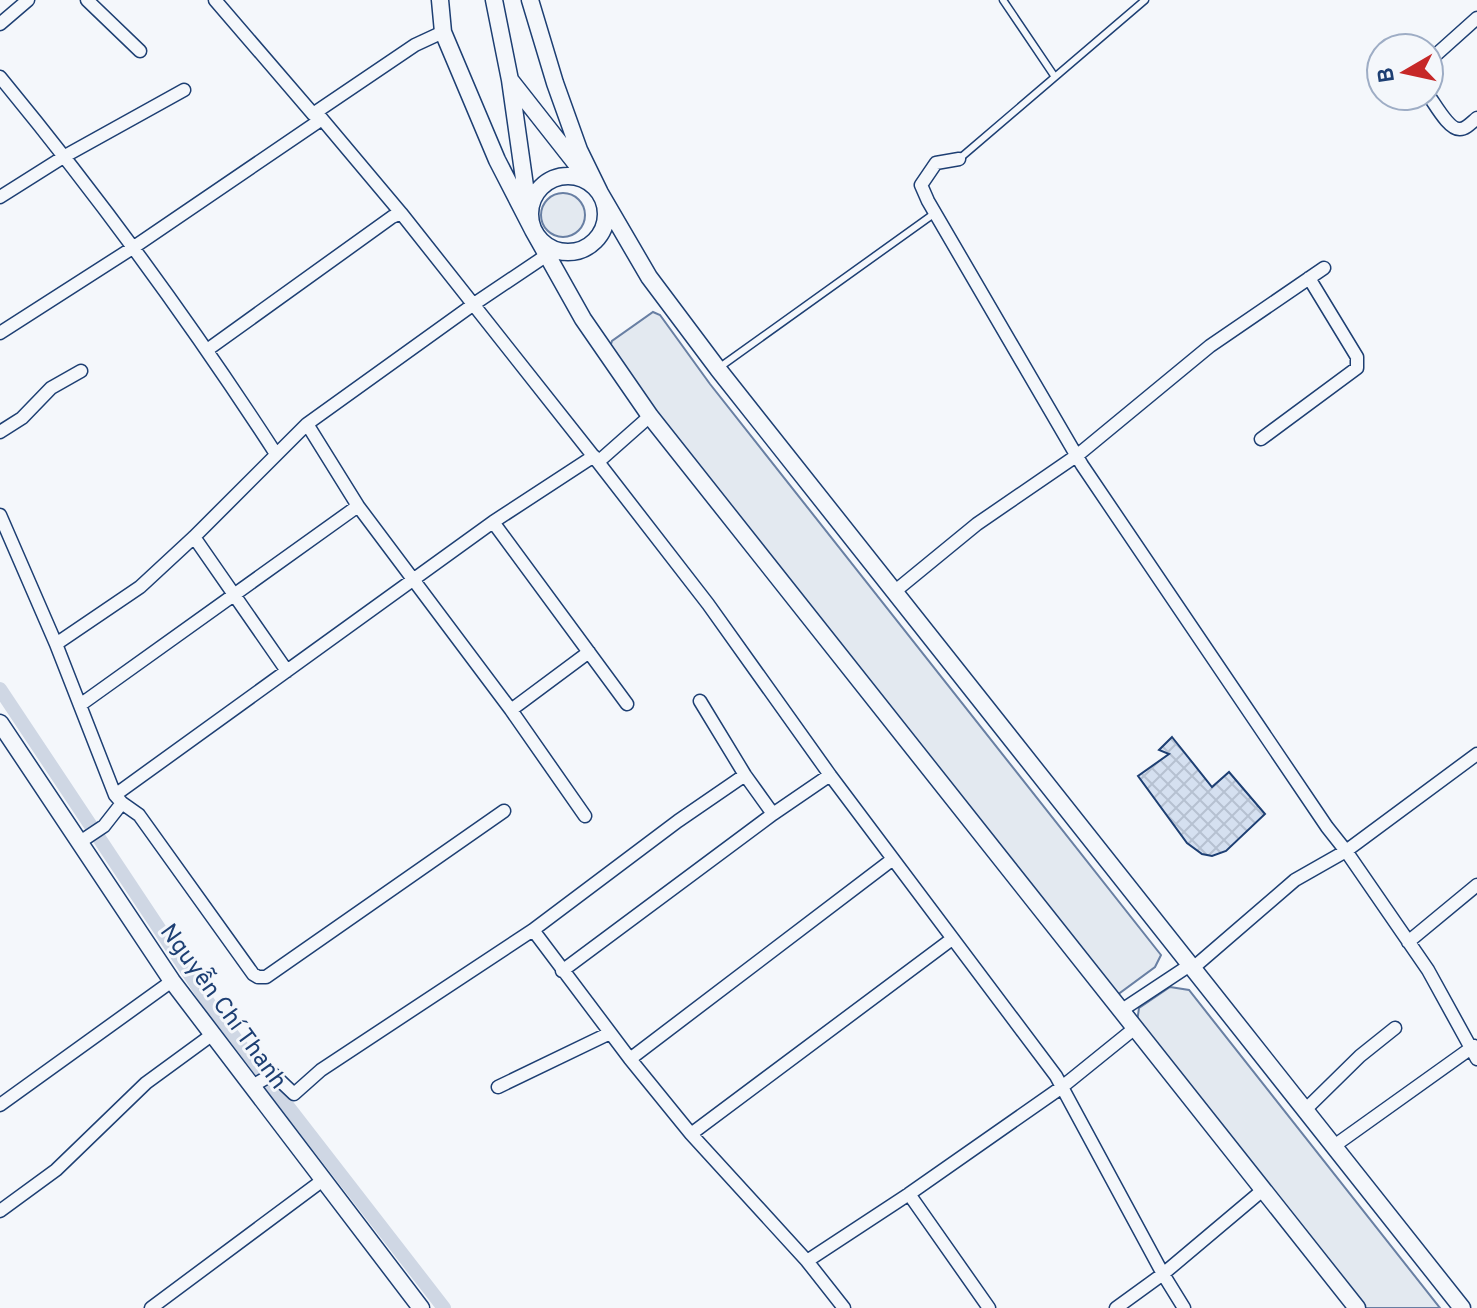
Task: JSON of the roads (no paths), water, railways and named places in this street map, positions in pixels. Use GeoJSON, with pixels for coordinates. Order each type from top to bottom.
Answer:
{"type":"FeatureCollection","features":[{"type":"Feature","properties":{"kind":"street"},"geometry":{"type":"LineString","coordinates":[[0,24],[14,4],[28,0]]}},
{"type":"Feature","properties":{"kind":"street"},"geometry":{"type":"LineString","coordinates":[[87,0],[140,51]]}},
{"type":"Feature","properties":{"kind":"street"},"geometry":{"type":"LineString","coordinates":[[215,0],[401,213],[708,604],[830,775],[1056,1076],[1184,1308]]}},
{"type":"Feature","properties":{"kind":"street"},"geometry":{"type":"LineString","coordinates":[[440,0],[443,32],[497,160],[583,319],[650,416],[1357,1308]]}},
{"type":"Feature","properties":{"kind":"street"},"geometry":{"type":"LineString","coordinates":[[494,0],[510,80],[531,224],[540,240],[550,248],[574,252],[586,248],[603,230],[605,205],[579,150],[530,0]]}},
{"type":"Feature","properties":{"kind":"street"},"geometry":{"type":"LineString","coordinates":[[1445,47],[1477,18]]}},
{"type":"Feature","properties":{"kind":"street"},"geometry":{"type":"LineString","coordinates":[[0,333],[134,247],[415,45],[443,32]]}},
{"type":"Feature","properties":{"kind":"street"},"geometry":{"type":"LineString","coordinates":[[0,77],[134,247],[276,454]]}},
{"type":"Feature","properties":{"kind":"street"},"geometry":{"type":"LineString","coordinates":[[510,80],[596,188],[649,277],[718,369],[1462,1308]]}},
{"type":"Feature","properties":{"kind":"street"},"geometry":{"type":"LineString","coordinates":[[0,197],[65,156],[184,90]]}},
{"type":"Feature","properties":{"kind":"street"},"geometry":{"type":"LineString","coordinates":[[1440,112],[1455,129],[1462,129],[1477,118]]}},
{"type":"Feature","properties":{"kind":"street"},"geometry":{"type":"LineString","coordinates":[[959,159],[936,163],[921,185],[935,213],[1077,456],[1327,827],[1428,970],[1475,1051],[1334,1146]]}},
{"type":"Feature","properties":{"kind":"street"},"geometry":{"type":"LineString","coordinates":[[531,224],[530,205],[544,183],[568,175],[581,177],[596,188]]}},
{"type":"Feature","properties":{"kind":"street"},"geometry":{"type":"LineString","coordinates":[[207,350],[401,213]]}},
{"type":"Feature","properties":{"kind":"street"},"geometry":{"type":"LineString","coordinates":[[56,644],[140,587],[307,424],[547,255]]}},
{"type":"Feature","properties":{"kind":"street"},"geometry":{"type":"LineString","coordinates":[[894,592],[977,524],[1077,456],[1210,346],[1324,268]]}},
{"type":"Feature","properties":{"kind":"street"},"geometry":{"type":"LineString","coordinates":[[1261,439],[1356,370],[1359,364],[1309,278]]}},
{"type":"Feature","properties":{"kind":"street"},"geometry":{"type":"LineString","coordinates":[[0,432],[22,418],[51,388],[81,371]]}},
{"type":"Feature","properties":{"kind":"street"},"geometry":{"type":"LineString","coordinates":[[80,842],[104,826],[119,799],[287,671],[493,522],[596,459],[650,416]]}},
{"type":"Feature","properties":{"kind":"street"},"geometry":{"type":"LineString","coordinates":[[307,424],[358,506],[511,710],[585,816]]}},
{"type":"Feature","properties":{"kind":"street"},"geometry":{"type":"LineString","coordinates":[[80,705],[358,506]]}},
{"type":"Feature","properties":{"kind":"street"},"geometry":{"type":"LineString","coordinates":[[0,515],[119,799],[139,815],[253,974],[266,977],[504,811]]}},
{"type":"Feature","properties":{"kind":"street"},"geometry":{"type":"LineString","coordinates":[[493,522],[627,704]]}},
{"type":"Feature","properties":{"kind":"street"},"geometry":{"type":"LineString","coordinates":[[194,537],[287,671]]}},
{"type":"Feature","properties":{"kind":"street"},"geometry":{"type":"LineString","coordinates":[[511,710],[589,652]]}},
{"type":"Feature","properties":{"kind":"street"},"geometry":{"type":"LineString","coordinates":[[700,701],[773,814]]}},
{"type":"Feature","properties":{"kind":"street","name":"Nguyễn Chí Thanh"},"geometry":{"type":"LineString","coordinates":[[0,723],[172,981],[213,1034],[260,1081],[323,1180],[421,1308]]}},
{"type":"Feature","properties":{"kind":"street"},"geometry":{"type":"LineString","coordinates":[[1122,1010],[1192,967],[1295,880],[1346,851],[1477,754]]}},
{"type":"Feature","properties":{"kind":"street"},"geometry":{"type":"LineString","coordinates":[[260,1081],[273,1074],[294,1094],[321,1070],[533,930],[678,821],[745,775]]}},
{"type":"Feature","properties":{"kind":"street"},"geometry":{"type":"LineString","coordinates":[[562,971],[830,775]]}},
{"type":"Feature","properties":{"kind":"street"},"geometry":{"type":"LineString","coordinates":[[630,1059],[893,859]]}},
{"type":"Feature","properties":{"kind":"street"},"geometry":{"type":"LineString","coordinates":[[1408,942],[1477,885]]}},
{"type":"Feature","properties":{"kind":"street"},"geometry":{"type":"LineString","coordinates":[[533,930],[691,1134],[807,1261],[844,1308]]}},
{"type":"Feature","properties":{"kind":"street"},"geometry":{"type":"LineString","coordinates":[[691,1134],[952,939]]}},
{"type":"Feature","properties":{"kind":"street"},"geometry":{"type":"LineString","coordinates":[[0,1105],[172,981]]}},
{"type":"Feature","properties":{"kind":"street"},"geometry":{"type":"LineString","coordinates":[[807,1261],[1062,1087],[1135,1028]]}},
{"type":"Feature","properties":{"kind":"street"},"geometry":{"type":"LineString","coordinates":[[1305,1110],[1360,1056],[1395,1028]]}},
{"type":"Feature","properties":{"kind":"street"},"geometry":{"type":"LineString","coordinates":[[498,1087],[610,1033]]}},
{"type":"Feature","properties":{"kind":"street"},"geometry":{"type":"LineString","coordinates":[[0,1211],[56,1170],[146,1083],[213,1034]]}},
{"type":"Feature","properties":{"kind":"street"},"geometry":{"type":"LineString","coordinates":[[151,1308],[323,1180]]}},
{"type":"Feature","properties":{"kind":"street"},"geometry":{"type":"LineString","coordinates":[[1116,1308],[1163,1274],[1264,1189]]}},
{"type":"Feature","properties":{"kind":"street"},"geometry":{"type":"LineString","coordinates":[[909,1194],[989,1308]]}},
{"type":"Feature","properties":{"kind":"lane"},"geometry":{"type":"LineString","coordinates":[[1003,0],[1055,77]]}},
{"type":"Feature","properties":{"kind":"lane"},"geometry":{"type":"LineString","coordinates":[[959,159],[1145,0]]}},
{"type":"Feature","properties":{"kind":"lane"},"geometry":{"type":"LineString","coordinates":[[718,369],[935,213]]}},
{"type":"Feature","properties":{"kind":"waterway"},"geometry":{"type":"LineString","coordinates":[[0,689],[214,1011],[444,1308]]}}]}
